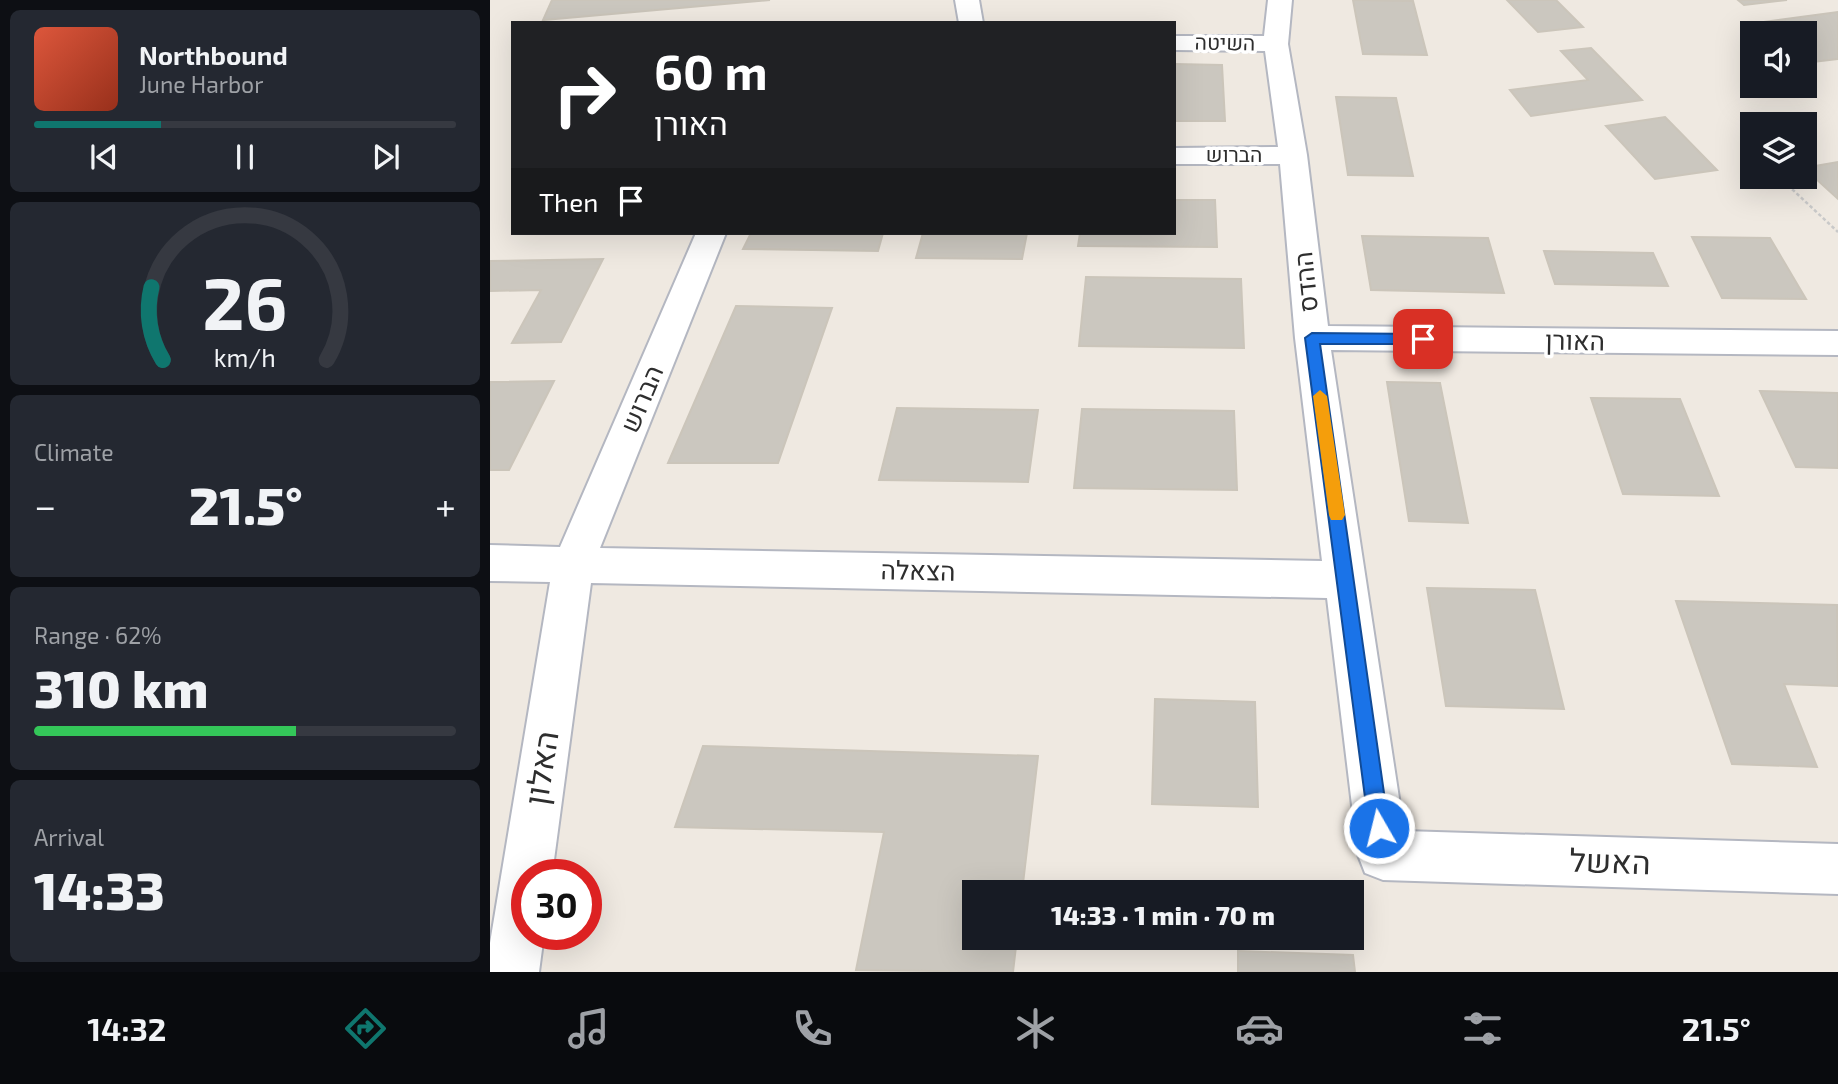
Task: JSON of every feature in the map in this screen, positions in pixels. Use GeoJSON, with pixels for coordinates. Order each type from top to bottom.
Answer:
{"type":"FeatureCollection","features":[{"type":"Feature","properties":{"kind":"street"},"geometry":{"type":"LineString","coordinates":[[967,0],[971,21]]}},
{"type":"Feature","properties":{"kind":"street","name":"ההדס"},"geometry":{"type":"LineString","coordinates":[[1280,0],[1276,44],[1293,155],[1312,338],[1383,855]]}},
{"type":"Feature","properties":{"kind":"street","name":"השיטה"},"geometry":{"type":"LineString","coordinates":[[1176,43],[1276,44]]}},
{"type":"Feature","properties":{"kind":"street","name":"הברוש"},"geometry":{"type":"LineString","coordinates":[[1176,156],[1293,155]]}},
{"type":"Feature","properties":{"kind":"street","name":"הברוש"},"geometry":{"type":"LineString","coordinates":[[573,564],[709,235]]}},
{"type":"Feature","properties":{"kind":"street","name":"האורן"},"geometry":{"type":"LineString","coordinates":[[1312,338],[1838,343]]}},
{"type":"Feature","properties":{"kind":"street","name":"הצאלה"},"geometry":{"type":"LineString","coordinates":[[490,563],[1346,580]]}},
{"type":"Feature","properties":{"kind":"street","name":"האלון"},"geometry":{"type":"LineString","coordinates":[[512,972],[573,564]]}},
{"type":"Feature","properties":{"kind":"street","name":"האשל"},"geometry":{"type":"LineString","coordinates":[[1383,855],[1838,869]]}},
{"type":"Feature","properties":{"kind":"path"},"geometry":{"type":"LineString","coordinates":[[1792,189],[1838,232]]}},
{"type":"Feature","properties":{"kind":"building"},"geometry":{"type":"Polygon","coordinates":[[[552,0],[770,0],[543,20],[552,0]]]}},
{"type":"Feature","properties":{"kind":"building"},"geometry":{"type":"Polygon","coordinates":[[[1353,0],[1413,1],[1427,55],[1363,54],[1353,0]]]}},
{"type":"Feature","properties":{"kind":"building"},"geometry":{"type":"Polygon","coordinates":[[[1507,0],[1556,0],[1583,27],[1538,32],[1507,0]]]}},
{"type":"Feature","properties":{"kind":"building"},"geometry":{"type":"Polygon","coordinates":[[[1738,0],[1787,0],[1744,5],[1738,0]]]}},
{"type":"Feature","properties":{"kind":"building"},"geometry":{"type":"Polygon","coordinates":[[[1838,12],[1838,59],[1817,62],[1817,21],[1771,21],[1838,12]]]}},
{"type":"Feature","properties":{"kind":"building"},"geometry":{"type":"Polygon","coordinates":[[[1591,48],[1642,100],[1531,116],[1510,90],[1588,80],[1561,51],[1591,48]]]}},
{"type":"Feature","properties":{"kind":"building"},"geometry":{"type":"Polygon","coordinates":[[[1176,64],[1222,65],[1225,121],[1176,121],[1176,64]]]}},
{"type":"Feature","properties":{"kind":"building"},"geometry":{"type":"Polygon","coordinates":[[[1336,97],[1396,98],[1413,176],[1348,175],[1336,97]]]}},
{"type":"Feature","properties":{"kind":"building"},"geometry":{"type":"Polygon","coordinates":[[[1665,117],[1717,170],[1655,179],[1606,126],[1665,117]]]}},
{"type":"Feature","properties":{"kind":"building"},"geometry":{"type":"Polygon","coordinates":[[[1838,162],[1838,199],[1817,180],[1817,166],[1838,162]]]}},
{"type":"Feature","properties":{"kind":"building"},"geometry":{"type":"Polygon","coordinates":[[[1176,200],[1215,200],[1217,247],[1078,246],[1080,235],[1176,235],[1176,200]]]}},
{"type":"Feature","properties":{"kind":"building"},"geometry":{"type":"Polygon","coordinates":[[[750,235],[882,235],[878,251],[743,249],[750,235]]]}},
{"type":"Feature","properties":{"kind":"building"},"geometry":{"type":"Polygon","coordinates":[[[922,235],[1027,235],[1022,259],[916,258],[922,235]]]}},
{"type":"Feature","properties":{"kind":"building"},"geometry":{"type":"Polygon","coordinates":[[[1362,236],[1488,238],[1504,293],[1371,290],[1362,236]]]}},
{"type":"Feature","properties":{"kind":"building"},"geometry":{"type":"Polygon","coordinates":[[[1692,237],[1770,238],[1806,299],[1722,298],[1692,237]]]}},
{"type":"Feature","properties":{"kind":"building"},"geometry":{"type":"Polygon","coordinates":[[[1544,251],[1653,253],[1668,286],[1555,284],[1544,251]]]}},
{"type":"Feature","properties":{"kind":"building"},"geometry":{"type":"Polygon","coordinates":[[[603,259],[561,342],[512,343],[541,290],[490,291],[490,261],[603,259]]]}},
{"type":"Feature","properties":{"kind":"building"},"geometry":{"type":"Polygon","coordinates":[[[1086,277],[1241,279],[1244,348],[1079,346],[1086,277]]]}},
{"type":"Feature","properties":{"kind":"building"},"geometry":{"type":"Polygon","coordinates":[[[736,306],[832,308],[778,463],[668,463],[736,306]]]}},
{"type":"Feature","properties":{"kind":"building"},"geometry":{"type":"Polygon","coordinates":[[[554,381],[509,470],[490,470],[490,382],[554,381]]]}},
{"type":"Feature","properties":{"kind":"building"},"geometry":{"type":"Polygon","coordinates":[[[1387,382],[1440,383],[1468,523],[1409,521],[1387,382]]]}},
{"type":"Feature","properties":{"kind":"building"},"geometry":{"type":"Polygon","coordinates":[[[1760,391],[1838,393],[1838,468],[1796,467],[1760,391]]]}},
{"type":"Feature","properties":{"kind":"building"},"geometry":{"type":"Polygon","coordinates":[[[1591,398],[1680,399],[1719,496],[1623,494],[1591,398]]]}},
{"type":"Feature","properties":{"kind":"building"},"geometry":{"type":"Polygon","coordinates":[[[897,408],[1038,410],[1028,482],[879,480],[897,408]]]}},
{"type":"Feature","properties":{"kind":"building"},"geometry":{"type":"Polygon","coordinates":[[[1082,409],[1234,411],[1237,490],[1074,488],[1082,409]]]}},
{"type":"Feature","properties":{"kind":"building"},"geometry":{"type":"Polygon","coordinates":[[[1427,588],[1535,590],[1564,709],[1446,706],[1427,588]]]}},
{"type":"Feature","properties":{"kind":"building"},"geometry":{"type":"Polygon","coordinates":[[[1676,601],[1837,605],[1838,686],[1784,684],[1817,767],[1732,764],[1676,601]]]}},
{"type":"Feature","properties":{"kind":"building"},"geometry":{"type":"Polygon","coordinates":[[[1155,699],[1255,702],[1258,807],[1152,804],[1155,699]]]}},
{"type":"Feature","properties":{"kind":"building"},"geometry":{"type":"Polygon","coordinates":[[[703,746],[1038,756],[1023,880],[962,880],[962,950],[1016,950],[1013,972],[856,970],[884,832],[675,827],[703,746]]]}},
{"type":"Feature","properties":{"kind":"building"},"geometry":{"type":"Polygon","coordinates":[[[1238,951],[1353,955],[1355,972],[1238,972],[1238,951]]]}},
{"type":"Feature","properties":{"kind":"slow traffic"},"geometry":{"type":"LineString","coordinates":[[1320,396],[1337,515]]}},
{"type":"Feature","properties":{"kind":"route"},"geometry":{"type":"LineString","coordinates":[[1379,828],[1312,338],[1423,339]]}}]}
